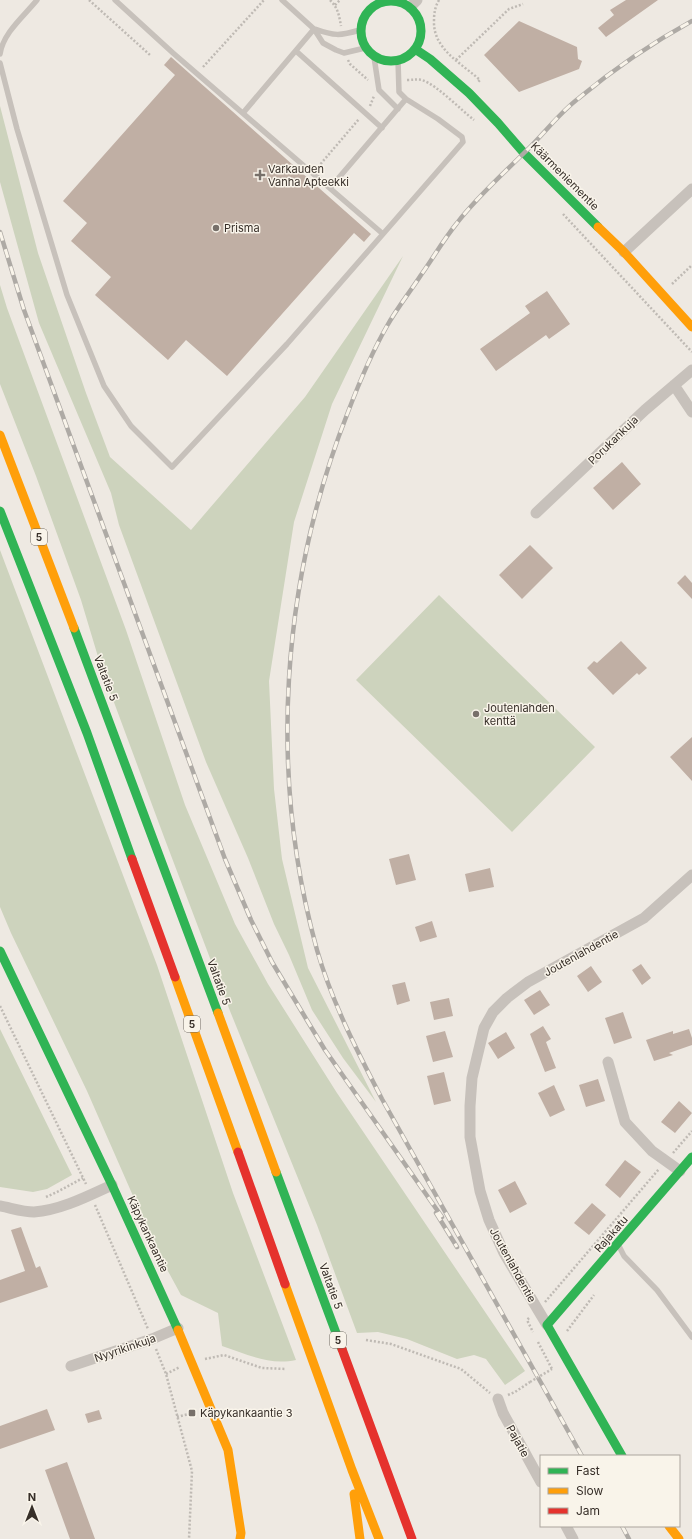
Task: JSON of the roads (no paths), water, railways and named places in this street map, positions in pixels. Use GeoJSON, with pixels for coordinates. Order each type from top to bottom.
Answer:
{"type":"FeatureCollection","features":[{"type":"Feature","properties":{"kind":"main road"},"geometry":{"type":"LineString","coordinates":[[394,0],[413,4],[420,22],[421,32],[420,41],[415,49],[404,58],[398,60],[390,61],[374,57],[362,42],[360,30],[361,22],[367,7],[381,2],[394,0]]}},
{"type":"Feature","properties":{"kind":"main road","name":"Käärmeniementie"},"geometry":{"type":"LineString","coordinates":[[415,49],[430,59],[469,93],[498,122],[524,153],[624,252],[692,327]]}},
{"type":"Feature","properties":{"kind":"main road","name":"Valtatie 5"},"geometry":{"type":"LineString","coordinates":[[0,435],[111,724],[412,1539]]}},
{"type":"Feature","properties":{"kind":"main road","name":"5"},"geometry":{"type":"LineString","coordinates":[[0,511],[87,733],[352,1470],[379,1539]]}},
{"type":"Feature","properties":{"kind":"main road","name":"Käpykankaantie"},"geometry":{"type":"LineString","coordinates":[[0,951],[112,1185],[192,1361],[228,1450],[241,1533],[240,1539]]}},
{"type":"Feature","properties":{"kind":"main road","name":"Rajakatu"},"geometry":{"type":"LineString","coordinates":[[547,1325],[692,1157]]}},
{"type":"Feature","properties":{"kind":"main road","name":"Joutenlahdentie"},"geometry":{"type":"LineString","coordinates":[[547,1325],[621,1455]]}},
{"type":"Feature","properties":{"kind":"main road"},"geometry":{"type":"LineString","coordinates":[[352,1470],[357,1524],[360,1539]]}},
{"type":"Feature","properties":{"kind":"main road"},"geometry":{"type":"LineString","coordinates":[[406,1525],[415,1539]]}},
{"type":"Feature","properties":{"kind":"main road"},"geometry":{"type":"LineString","coordinates":[[670,1527],[679,1539]]}},
{"type":"Feature","properties":{"kind":"street"},"geometry":{"type":"LineString","coordinates":[[624,252],[692,189]]}},
{"type":"Feature","properties":{"kind":"street","name":"Porukankuja"},"geometry":{"type":"LineString","coordinates":[[536,513],[645,410],[692,370]]}},
{"type":"Feature","properties":{"kind":"street"},"geometry":{"type":"LineString","coordinates":[[674,386],[692,412]]}},
{"type":"Feature","properties":{"kind":"street","name":"Joutenlahdentie"},"geometry":{"type":"LineString","coordinates":[[547,1325],[504,1253],[489,1220],[480,1191],[470,1138],[470,1106],[472,1078],[484,1028],[493,1012],[507,998],[528,982],[644,918],[692,875]]}},
{"type":"Feature","properties":{"kind":"street"},"geometry":{"type":"LineString","coordinates":[[608,1062],[625,1122],[647,1147],[665,1162],[680,1171]]}},
{"type":"Feature","properties":{"kind":"street"},"geometry":{"type":"LineString","coordinates":[[0,1206],[32,1212],[48,1210],[61,1207],[112,1185]]}},
{"type":"Feature","properties":{"kind":"street","name":"Nyyrikinkuja"},"geometry":{"type":"LineString","coordinates":[[71,1366],[152,1339],[178,1328]]}},
{"type":"Feature","properties":{"kind":"street","name":"Pajatie"},"geometry":{"type":"LineString","coordinates":[[498,1399],[503,1414],[540,1480]]}},
{"type":"Feature","properties":{"kind":"street"},"geometry":{"type":"LineString","coordinates":[[567,1527],[573,1539]]}},
{"type":"Feature","properties":{"kind":"lane"},"geometry":{"type":"LineString","coordinates":[[0,54],[1,47],[8,35],[37,0]]}},
{"type":"Feature","properties":{"kind":"lane"},"geometry":{"type":"LineString","coordinates":[[115,0],[199,75],[383,234]]}},
{"type":"Feature","properties":{"kind":"lane"},"geometry":{"type":"LineString","coordinates":[[282,0],[314,29],[323,43],[336,50],[344,52],[366,48]]}},
{"type":"Feature","properties":{"kind":"lane"},"geometry":{"type":"LineString","coordinates":[[243,113],[314,29]]}},
{"type":"Feature","properties":{"kind":"lane"},"geometry":{"type":"LineString","coordinates":[[314,29],[330,35],[342,35],[360,30]]}},
{"type":"Feature","properties":{"kind":"lane"},"geometry":{"type":"LineString","coordinates":[[296,51],[382,128]]}},
{"type":"Feature","properties":{"kind":"lane"},"geometry":{"type":"LineString","coordinates":[[374,57],[380,90],[398,109]]}},
{"type":"Feature","properties":{"kind":"lane"},"geometry":{"type":"LineString","coordinates":[[0,63],[67,295],[104,386],[131,426],[172,467],[287,344],[463,142],[462,137],[444,123],[406,100],[399,92],[397,82],[398,60]]}},
{"type":"Feature","properties":{"kind":"lane"},"geometry":{"type":"LineString","coordinates":[[330,188],[406,100]]}},
{"type":"Feature","properties":{"kind":"lane"},"geometry":{"type":"LineString","coordinates":[[618,1244],[624,1256],[657,1290],[692,1337]]}},
{"type":"Feature","properties":{"kind":"railway"},"geometry":{"type":"LineString","coordinates":[[581,1455],[382,1099],[354,1044],[330,988],[317,950],[302,883],[292,815],[288,747],[289,678],[296,610],[308,543],[325,477],[361,379],[391,319],[448,235],[465,213],[565,110],[592,87],[648,47],[692,21]]}},
{"type":"Feature","properties":{"kind":"railway"},"geometry":{"type":"LineString","coordinates":[[0,232],[24,310],[225,859],[251,920],[272,962],[325,1050],[442,1217]]}},
{"type":"Feature","properties":{"kind":"railway"},"geometry":{"type":"LineString","coordinates":[[436,1213],[457,1247]]}},
{"type":"Feature","properties":{"kind":"railway"},"geometry":{"type":"LineString","coordinates":[[623,1527],[629,1539]]}},
{"type":"Feature","properties":{"kind":"place","name":"Varkauden Vanha Apteekki"},"geometry":{"type":"Point","coordinates":[260,175]}},
{"type":"Feature","properties":{"kind":"place","name":"Prisma"},"geometry":{"type":"Point","coordinates":[216,228]}},
{"type":"Feature","properties":{"kind":"place","name":"Joutenlahden kenttä"},"geometry":{"type":"Point","coordinates":[476,714]}},
{"type":"Feature","properties":{"kind":"place","name":"Käpykankaantie 3"},"geometry":{"type":"Point","coordinates":[192,1413]}}]}
